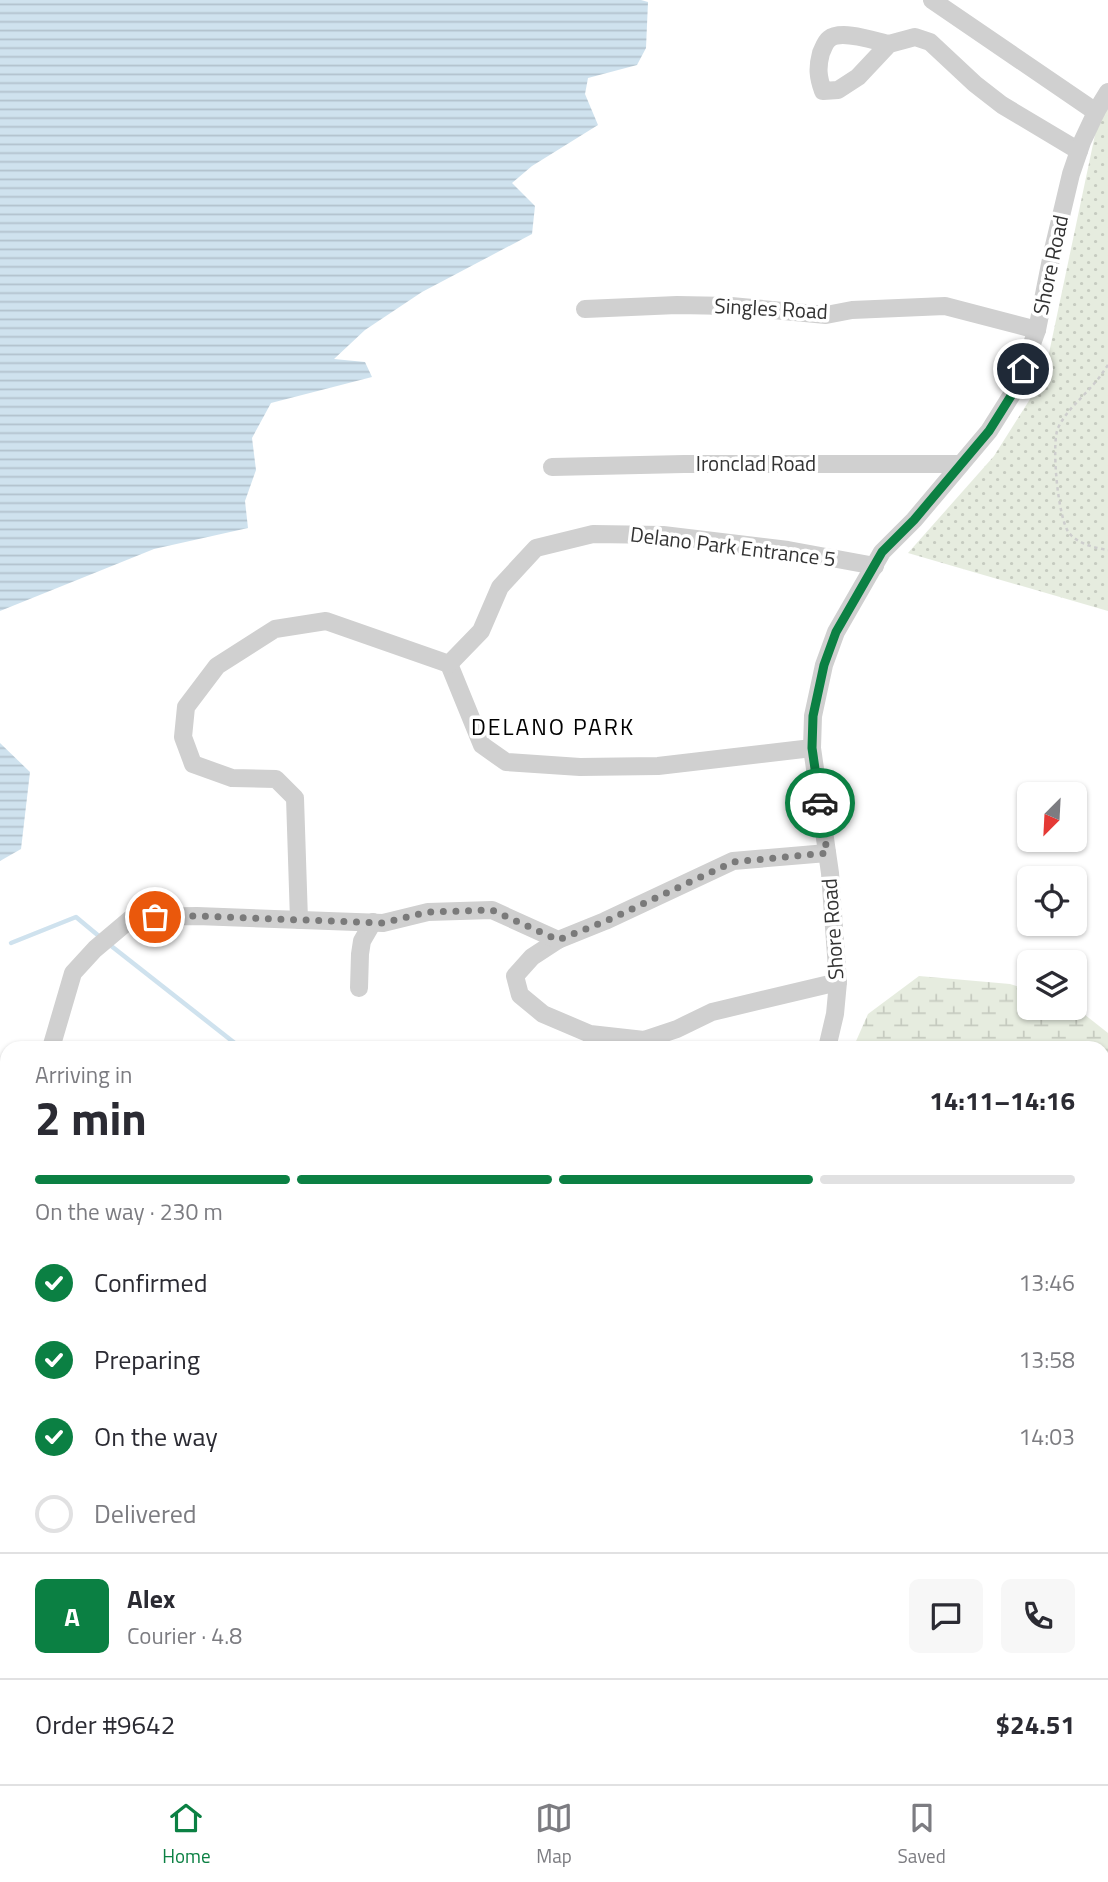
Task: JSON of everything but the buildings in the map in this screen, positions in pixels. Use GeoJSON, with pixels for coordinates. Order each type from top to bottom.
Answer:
{"type":"FeatureCollection","features":[{"type":"Feature","properties":{"kind":"street"},"geometry":{"type":"LineString","coordinates":[[932,0],[1096,112]]}},
{"type":"Feature","properties":{"kind":"street"},"geometry":{"type":"LineString","coordinates":[[889,44],[915,37],[930,42],[1002,106],[1079,151]]}},
{"type":"Feature","properties":{"kind":"street","name":"Shore Road"},"geometry":{"type":"LineString","coordinates":[[829,1041],[838,982],[827,853],[812,748],[813,716],[824,665],[836,632],[882,552],[914,520],[989,431],[1016,388],[1037,330],[1070,174],[1096,112],[1108,92]]}},
{"type":"Feature","properties":{"kind":"street","name":"Singles Road"},"geometry":{"type":"LineString","coordinates":[[585,309],[677,305],[731,306],[826,315],[852,310],[945,306],[1037,330]]}},
{"type":"Feature","properties":{"kind":"street","name":"Ironclad Road"},"geometry":{"type":"LineString","coordinates":[[552,467],[752,463],[961,464]]}},
{"type":"Feature","properties":{"kind":"street","name":"Delano Park Entrance 5"},"geometry":{"type":"LineString","coordinates":[[449,664],[481,631],[500,587],[536,548],[593,534],[663,535],[788,550],[875,566]]}},
{"type":"Feature","properties":{"kind":"street"},"geometry":{"type":"LineString","coordinates":[[299,920],[295,798],[276,779],[232,778],[193,764],[183,737],[186,707],[216,666],[275,629],[326,621],[449,664],[482,745],[506,762],[580,767],[659,766],[812,748]]}},
{"type":"Feature","properties":{"kind":"street"},"geometry":{"type":"LineString","coordinates":[[827,853],[733,862],[606,921],[558,940],[532,957],[515,976],[520,995],[543,1014],[590,1034],[644,1041],[712,1012],[838,982]]}},
{"type":"Feature","properties":{"kind":"street"},"geometry":{"type":"LineString","coordinates":[[53,1041],[73,974],[95,948],[133,917],[197,916],[383,923],[428,912],[492,910],[558,940]]}},
{"type":"Feature","properties":{"kind":"street"},"geometry":{"type":"LineString","coordinates":[[359,988],[362,941],[373,922]]}},
{"type":"Feature","properties":{"kind":"path"},"geometry":{"type":"LineString","coordinates":[[1108,365],[1094,384],[1068,410],[1057,430],[1055,446],[1060,510],[1069,533],[1083,543],[1108,550]]}},
{"type":"Feature","properties":{"kind":"green space"},"geometry":{"type":"Polygon","coordinates":[[[1108,102],[1108,611],[908,553],[994,456],[1044,377],[1100,111],[1108,102]]]}},
{"type":"Feature","properties":{"kind":"green space"},"geometry":{"type":"Polygon","coordinates":[[[919,976],[1010,984],[1017,986],[1017,1020],[1087,1020],[1087,1016],[1108,1033],[1108,1041],[856,1041],[868,1014],[919,976]]]}},
{"type":"Feature","properties":{"kind":"water"},"geometry":{"type":"Polygon","coordinates":[[[0,0],[648,2],[646,48],[637,65],[588,78],[585,94],[598,125],[532,166],[512,183],[535,206],[532,234],[422,292],[365,330],[334,359],[365,362],[372,377],[271,403],[252,438],[256,470],[245,501],[248,528],[154,549],[0,611],[0,0]]]}},
{"type":"Feature","properties":{"kind":"water"},"geometry":{"type":"Polygon","coordinates":[[[0,743],[30,772],[21,849],[0,861],[0,743]]]}},
{"type":"Feature","properties":{"kind":"waterway"},"geometry":{"type":"LineString","coordinates":[[11,943],[76,917],[100,937]]}},
{"type":"Feature","properties":{"kind":"waterway"},"geometry":{"type":"LineString","coordinates":[[110,945],[232,1041]]}},
{"type":"Feature","properties":{"kind":"way so far"},"geometry":{"type":"LineString","coordinates":[[155,917],[197,916],[383,923],[428,912],[492,910],[558,940],[606,921],[733,862],[827,853],[820,803]]}},
{"type":"Feature","properties":{"kind":"district","name":"DELANO PARK"},"geometry":{"type":"Point","coordinates":[553,727]}},
{"type":"Feature","properties":{"kind":"route"},"geometry":{"type":"LineString","coordinates":[[820,803],[812,748],[813,716],[824,665],[836,632],[882,552],[914,520],[989,431],[1016,388],[1023,369]]}}]}
